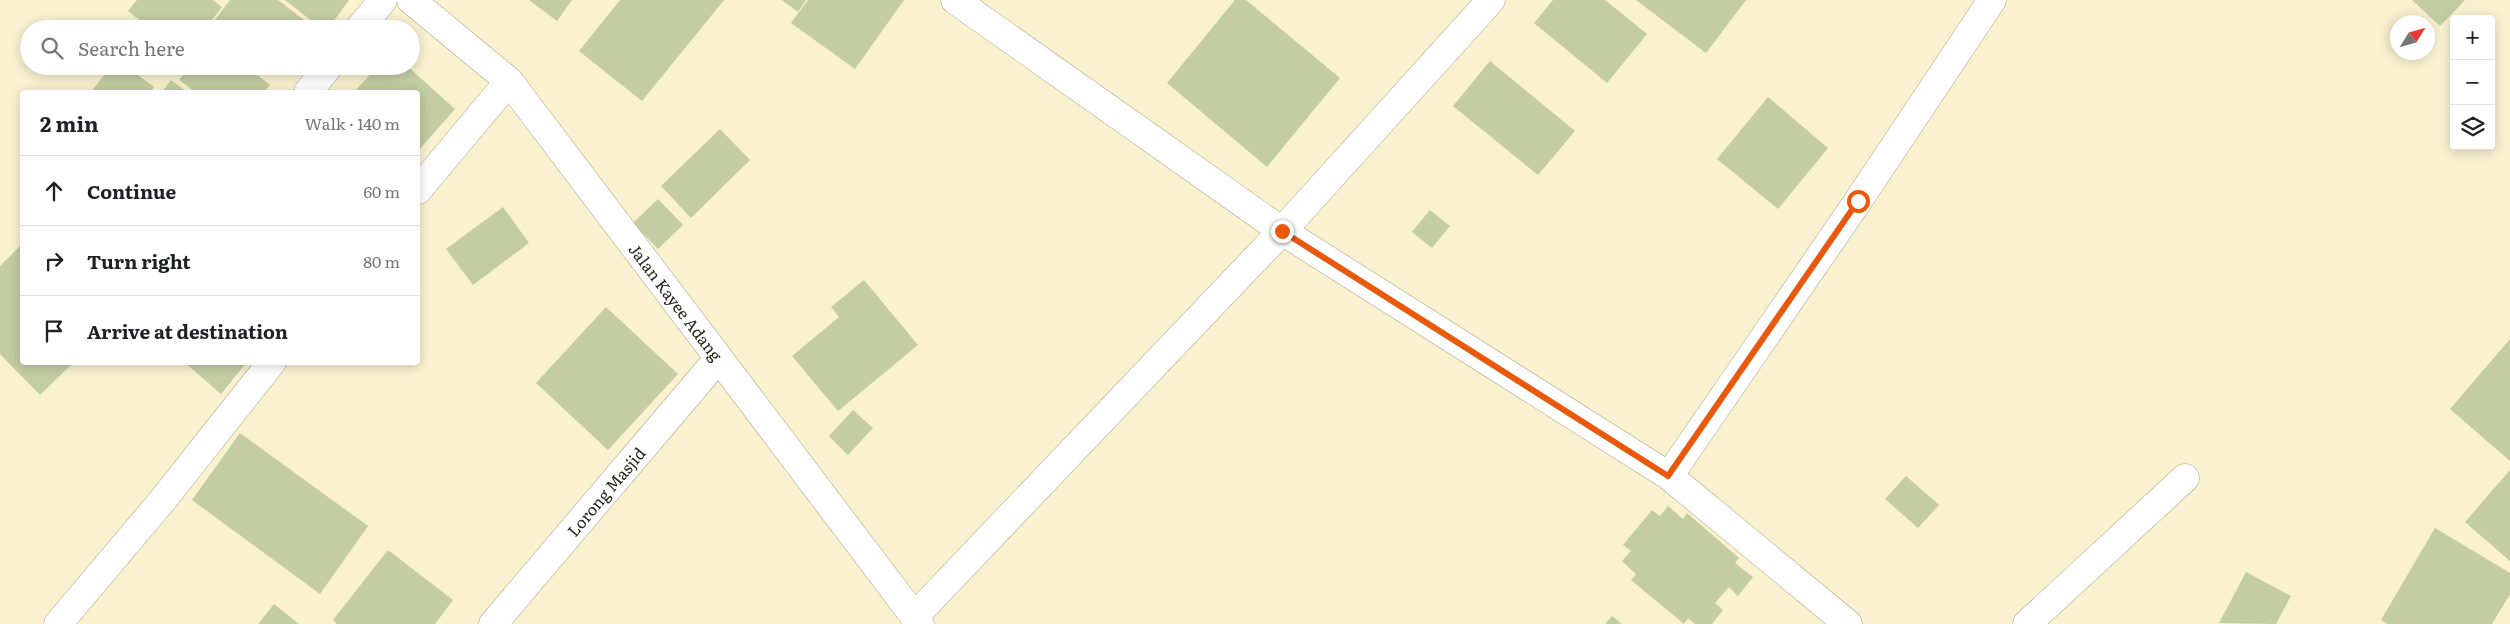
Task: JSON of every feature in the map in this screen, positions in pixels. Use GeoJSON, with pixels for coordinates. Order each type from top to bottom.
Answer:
{"type":"FeatureCollection","features":[{"type":"Feature","properties":{"kind":"street"},"geometry":{"type":"LineString","coordinates":[[366,20],[383,0]]}},
{"type":"Feature","properties":{"kind":"street","name":"Jalan Kayee Adang"},"geometry":{"type":"LineString","coordinates":[[412,0],[509,81],[917,621]]}},
{"type":"Feature","properties":{"kind":"street"},"geometry":{"type":"LineString","coordinates":[[955,0],[1282,231],[1668,476],[1848,624]]}},
{"type":"Feature","properties":{"kind":"street"},"geometry":{"type":"LineString","coordinates":[[1668,476],[1858,201],[1992,0]]}},
{"type":"Feature","properties":{"kind":"street"},"geometry":{"type":"LineString","coordinates":[[917,621],[1282,231],[1488,1]]}},
{"type":"Feature","properties":{"kind":"street"},"geometry":{"type":"LineString","coordinates":[[310,90],[322,75]]}},
{"type":"Feature","properties":{"kind":"street"},"geometry":{"type":"LineString","coordinates":[[420,188],[509,81]]}},
{"type":"Feature","properties":{"kind":"street","name":"Lorong Masjid"},"geometry":{"type":"LineString","coordinates":[[493,624],[718,359]]}},
{"type":"Feature","properties":{"kind":"street"},"geometry":{"type":"LineString","coordinates":[[58,624],[162,501],[270,365]]}},
{"type":"Feature","properties":{"kind":"street"},"geometry":{"type":"LineString","coordinates":[[2027,624],[2185,478]]}},
{"type":"Feature","properties":{"kind":"building"},"geometry":{"type":"Polygon","coordinates":[[[137,0],[213,0],[222,7],[212,20],[140,20],[128,11],[137,0]]]}},
{"type":"Feature","properties":{"kind":"building"},"geometry":{"type":"Polygon","coordinates":[[[230,0],[278,0],[304,20],[215,20],[230,0]]]}},
{"type":"Feature","properties":{"kind":"building"},"geometry":{"type":"Polygon","coordinates":[[[285,0],[349,0],[335,20],[311,20],[285,0]]]}},
{"type":"Feature","properties":{"kind":"building"},"geometry":{"type":"Polygon","coordinates":[[[529,0],[572,0],[557,21],[529,0]]]}},
{"type":"Feature","properties":{"kind":"building"},"geometry":{"type":"Polygon","coordinates":[[[620,0],[724,0],[642,101],[579,51],[620,0]]]}},
{"type":"Feature","properties":{"kind":"building"},"geometry":{"type":"Polygon","coordinates":[[[782,0],[806,0],[798,12],[782,0]]]}},
{"type":"Feature","properties":{"kind":"building"},"geometry":{"type":"Polygon","coordinates":[[[808,0],[904,0],[855,69],[791,23],[808,0]]]}},
{"type":"Feature","properties":{"kind":"building"},"geometry":{"type":"Polygon","coordinates":[[[1235,0],[1246,0],[1340,78],[1267,167],[1167,83],[1235,0]]]}},
{"type":"Feature","properties":{"kind":"building"},"geometry":{"type":"Polygon","coordinates":[[[1553,0],[1605,0],[1647,34],[1607,83],[1534,23],[1553,0]]]}},
{"type":"Feature","properties":{"kind":"building"},"geometry":{"type":"Polygon","coordinates":[[[1636,0],[1746,0],[1706,53],[1636,0]]]}},
{"type":"Feature","properties":{"kind":"building"},"geometry":{"type":"Polygon","coordinates":[[[2412,0],[2465,0],[2440,26],[2435,21],[2435,15],[2428,15],[2412,0]]]}},
{"type":"Feature","properties":{"kind":"building"},"geometry":{"type":"Polygon","coordinates":[[[1490,61],[1575,131],[1538,175],[1453,106],[1490,61]]]}},
{"type":"Feature","properties":{"kind":"building"},"geometry":{"type":"Polygon","coordinates":[[[104,75],[138,75],[154,87],[152,90],[93,90],[104,75]]]}},
{"type":"Feature","properties":{"kind":"building"},"geometry":{"type":"Polygon","coordinates":[[[183,75],[257,75],[270,85],[266,90],[192,90],[179,80],[183,75]]]}},
{"type":"Feature","properties":{"kind":"building"},"geometry":{"type":"Polygon","coordinates":[[[370,75],[417,75],[455,109],[420,149],[420,90],[356,90],[370,75]]]}},
{"type":"Feature","properties":{"kind":"building"},"geometry":{"type":"Polygon","coordinates":[[[171,80],[184,90],[164,90],[171,80]]]}},
{"type":"Feature","properties":{"kind":"building"},"geometry":{"type":"Polygon","coordinates":[[[1768,97],[1828,148],[1778,209],[1717,159],[1768,97]]]}},
{"type":"Feature","properties":{"kind":"building"},"geometry":{"type":"Polygon","coordinates":[[[720,129],[750,160],[691,218],[661,186],[720,129]]]}},
{"type":"Feature","properties":{"kind":"building"},"geometry":{"type":"Polygon","coordinates":[[[658,199],[683,225],[658,249],[633,223],[658,199]]]}},
{"type":"Feature","properties":{"kind":"building"},"geometry":{"type":"Polygon","coordinates":[[[503,207],[529,243],[473,285],[446,249],[503,207]]]}},
{"type":"Feature","properties":{"kind":"building"},"geometry":{"type":"Polygon","coordinates":[[[1430,210],[1450,226],[1432,248],[1412,232],[1430,210]]]}},
{"type":"Feature","properties":{"kind":"building"},"geometry":{"type":"Polygon","coordinates":[[[20,246],[20,365],[71,365],[40,395],[0,354],[0,266],[20,246]]]}},
{"type":"Feature","properties":{"kind":"building"},"geometry":{"type":"Polygon","coordinates":[[[864,280],[918,345],[838,411],[792,356],[839,317],[831,307],[864,280]]]}},
{"type":"Feature","properties":{"kind":"building"},"geometry":{"type":"Polygon","coordinates":[[[606,307],[678,374],[608,450],[536,383],[606,307]]]}},
{"type":"Feature","properties":{"kind":"building"},"geometry":{"type":"Polygon","coordinates":[[[2510,339],[2510,461],[2450,409],[2510,339]]]}},
{"type":"Feature","properties":{"kind":"building"},"geometry":{"type":"Polygon","coordinates":[[[187,365],[245,365],[221,394],[187,365]]]}},
{"type":"Feature","properties":{"kind":"building"},"geometry":{"type":"Polygon","coordinates":[[[853,410],[873,428],[848,455],[829,436],[853,410]]]}},
{"type":"Feature","properties":{"kind":"building"},"geometry":{"type":"Polygon","coordinates":[[[240,433],[368,526],[320,594],[192,500],[240,433]]]}},
{"type":"Feature","properties":{"kind":"building"},"geometry":{"type":"Polygon","coordinates":[[[2510,470],[2510,561],[2465,522],[2510,470]]]}},
{"type":"Feature","properties":{"kind":"building"},"geometry":{"type":"Polygon","coordinates":[[[1906,476],[1939,505],[1918,528],[1885,499],[1906,476]]]}},
{"type":"Feature","properties":{"kind":"building"},"geometry":{"type":"Polygon","coordinates":[[[1668,506],[1683,519],[1687,513],[1739,558],[1735,563],[1753,577],[1738,596],[1729,587],[1715,603],[1723,610],[1712,624],[1695,624],[1688,618],[1684,624],[1631,580],[1636,574],[1622,561],[1631,551],[1623,545],[1652,510],[1660,516],[1668,506]]]}},
{"type":"Feature","properties":{"kind":"building"},"geometry":{"type":"Polygon","coordinates":[[[2435,528],[2510,573],[2510,594],[2492,624],[2387,624],[2381,620],[2435,528]]]}},
{"type":"Feature","properties":{"kind":"building"},"geometry":{"type":"Polygon","coordinates":[[[388,550],[453,600],[435,624],[337,624],[333,620],[388,550]]]}},
{"type":"Feature","properties":{"kind":"building"},"geometry":{"type":"Polygon","coordinates":[[[2246,572],[2291,596],[2276,624],[2219,623],[2246,572]]]}},
{"type":"Feature","properties":{"kind":"building"},"geometry":{"type":"Polygon","coordinates":[[[274,604],[299,624],[258,624],[274,604]]]}},
{"type":"Feature","properties":{"kind":"building"},"geometry":{"type":"Polygon","coordinates":[[[1612,616],[1622,624],[1605,624],[1612,616]]]}},
{"type":"Feature","properties":{"kind":"route"},"geometry":{"type":"LineString","coordinates":[[1282,231],[1668,476],[1858,201]]}}]}
